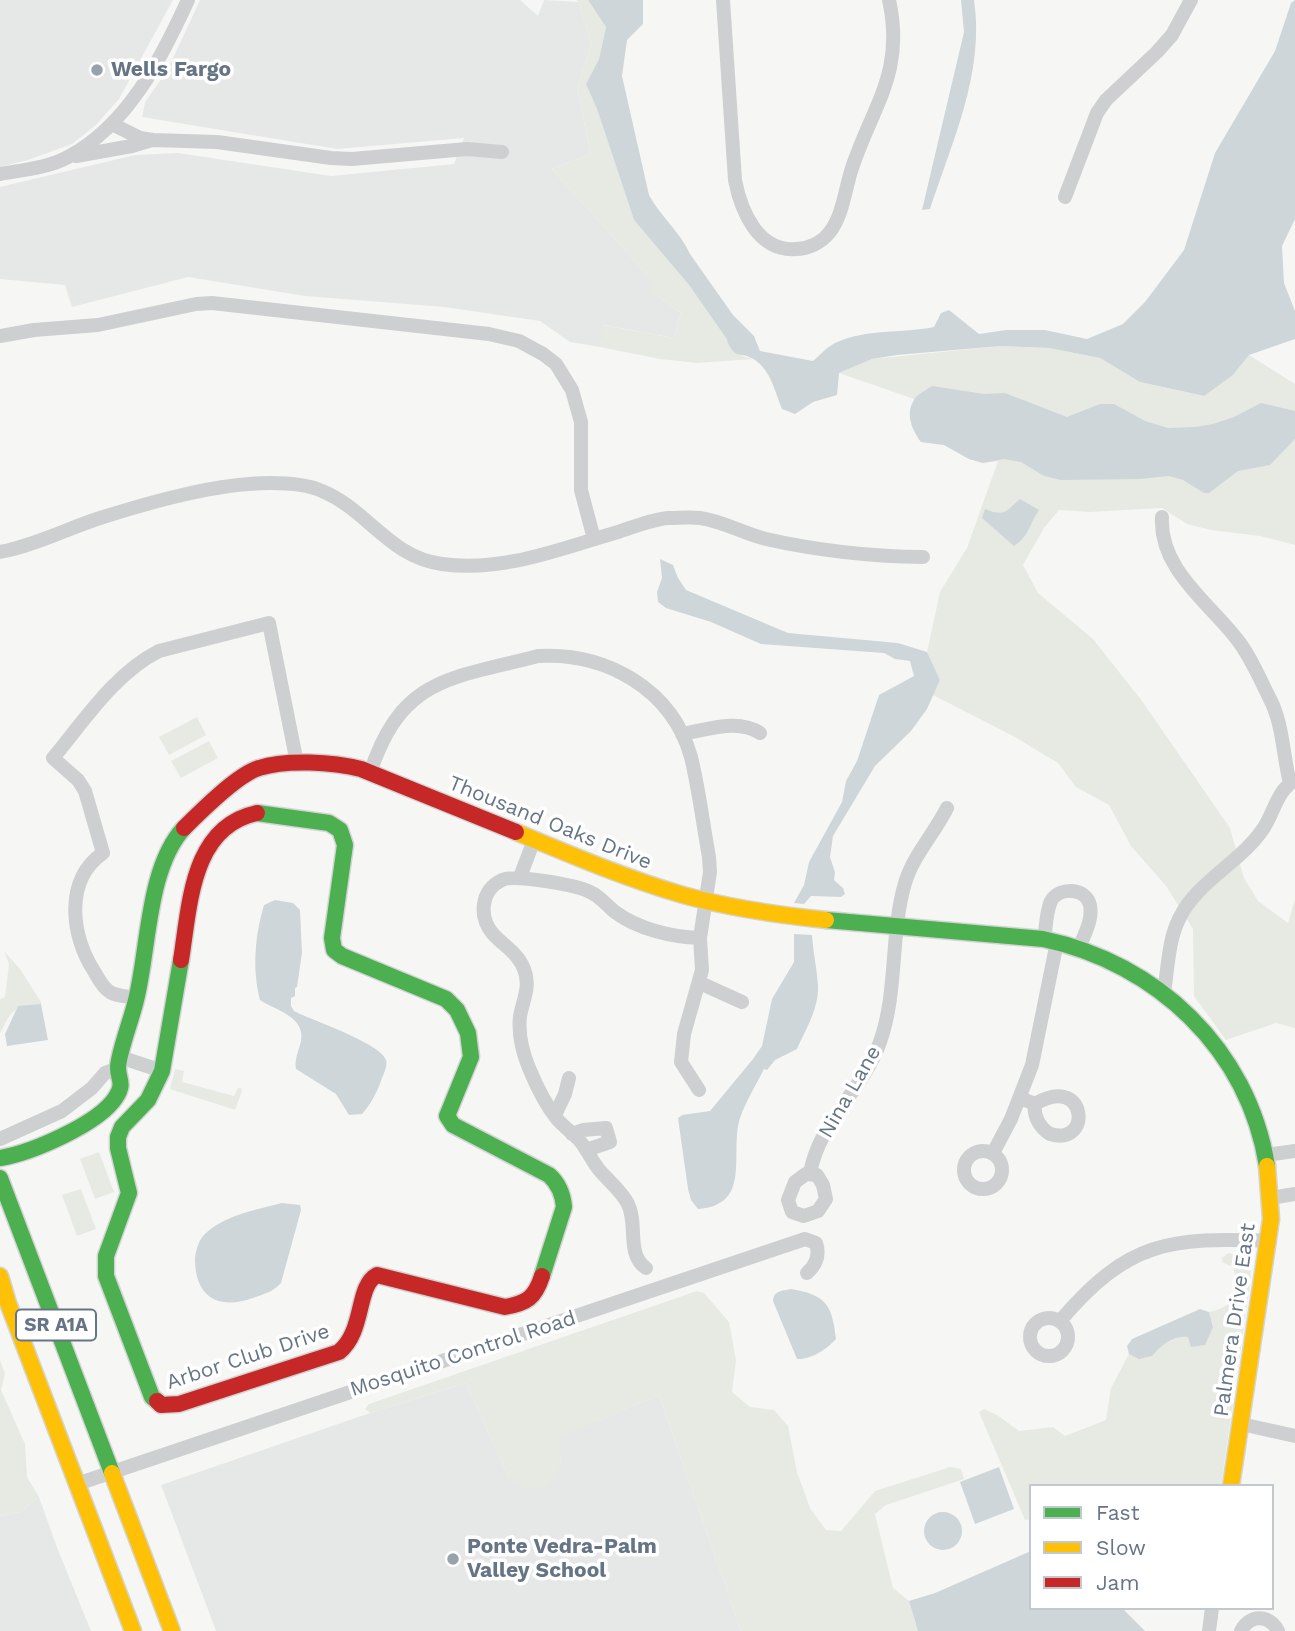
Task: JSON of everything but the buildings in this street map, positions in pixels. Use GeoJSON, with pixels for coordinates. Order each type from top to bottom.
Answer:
{"type":"FeatureCollection","features":[{"type":"Feature","properties":{"kind":"street"},"geometry":{"type":"LineString","coordinates":[[68,158],[112,124],[154,69],[188,0]]}},
{"type":"Feature","properties":{"kind":"street"},"geometry":{"type":"LineString","coordinates":[[723,0],[738,198],[745,215],[763,238],[772,244],[792,250],[812,246],[824,239],[837,220],[859,147],[891,72],[894,36],[889,0]]}},
{"type":"Feature","properties":{"kind":"street"},"geometry":{"type":"LineString","coordinates":[[1065,197],[1097,113],[1157,52],[1183,18],[1191,0]]}},
{"type":"Feature","properties":{"kind":"street"},"geometry":{"type":"LineString","coordinates":[[112,124],[128,133],[153,140],[218,142],[331,158],[352,159],[467,149],[502,152]]}},
{"type":"Feature","properties":{"kind":"street"},"geometry":{"type":"LineString","coordinates":[[0,174],[153,140]]}},
{"type":"Feature","properties":{"kind":"street"},"geometry":{"type":"LineString","coordinates":[[0,336],[34,330],[98,325],[212,303],[489,334],[519,341],[543,354],[556,365],[572,390],[581,422],[581,490],[594,539]]}},
{"type":"Feature","properties":{"kind":"street"},"geometry":{"type":"LineString","coordinates":[[0,552],[29,546],[143,505],[189,494],[271,483],[308,486],[334,497],[397,548],[432,563],[462,566],[500,564],[665,518],[700,518],[765,539],[887,557],[923,557]]}},
{"type":"Feature","properties":{"kind":"street"},"geometry":{"type":"LineString","coordinates":[[1162,517],[1163,542],[1173,565],[1238,640],[1271,700],[1292,782],[1281,793],[1273,814],[1256,838],[1186,906],[1172,936],[1164,992]]}},
{"type":"Feature","properties":{"kind":"street"},"geometry":{"type":"LineString","coordinates":[[137,998],[110,992],[103,986],[80,946],[75,917],[78,893],[87,867],[103,853],[85,790],[78,780],[53,758],[109,692],[143,659],[159,651],[269,623],[297,763]]}},
{"type":"Feature","properties":{"kind":"street"},"geometry":{"type":"LineString","coordinates":[[370,773],[387,731],[407,704],[420,694],[449,680],[538,656],[554,655],[589,660],[630,677],[661,702],[682,734],[690,757],[709,857],[710,872],[700,938],[702,970],[684,1034],[681,1062],[699,1090]]}},
{"type":"Feature","properties":{"kind":"street"},"geometry":{"type":"LineString","coordinates":[[682,734],[726,726],[741,726],[760,733]]}},
{"type":"Feature","properties":{"kind":"street","name":"Thousand Oaks Drive"},"geometry":{"type":"LineString","coordinates":[[0,1158],[15,1156],[39,1147],[81,1125],[115,1099],[122,1081],[120,1063],[137,998],[155,890],[169,850],[180,833],[207,804],[257,768],[269,764],[344,765],[370,773],[614,873],[705,900],[774,915],[1050,941],[1107,959],[1164,992]]}},
{"type":"Feature","properties":{"kind":"street","name":"Nina Lane"},"geometry":{"type":"LineString","coordinates":[[810,1174],[816,1150],[826,1131],[854,1091],[881,1041],[905,885],[911,866],[947,808]]}},
{"type":"Feature","properties":{"kind":"street","name":"Arbor Club Drive"},"geometry":{"type":"LineString","coordinates":[[257,813],[336,826],[345,845],[332,938],[334,950],[342,956],[453,1004],[471,1048],[471,1057],[448,1109],[449,1120],[453,1125],[549,1175],[561,1189],[564,1207],[538,1289],[526,1303],[505,1307],[377,1275],[366,1284],[354,1332],[344,1349],[179,1404],[161,1405],[152,1397],[106,1276],[105,1266],[106,1256],[129,1193],[118,1137],[122,1127],[148,1100],[162,1071],[197,870],[215,837],[224,825],[245,814],[257,813]]}},
{"type":"Feature","properties":{"kind":"street"},"geometry":{"type":"LineString","coordinates":[[520,877],[534,840]]}},
{"type":"Feature","properties":{"kind":"street"},"geometry":{"type":"LineString","coordinates":[[646,1268],[638,1263],[635,1257],[630,1207],[555,1115],[530,1070],[519,1034],[520,1016],[527,989],[525,971],[512,950],[493,933],[484,915],[485,895],[501,880],[520,877],[586,890],[597,895],[628,920],[680,937],[700,938]]}},
{"type":"Feature","properties":{"kind":"street"},"geometry":{"type":"LineString","coordinates":[[993,1153],[1020,1098],[1039,1036],[1052,900],[1059,893],[1070,891],[1083,894],[1090,902],[1091,915],[1079,948]]}},
{"type":"Feature","properties":{"kind":"street"},"geometry":{"type":"LineString","coordinates":[[700,983],[742,1003]]}},
{"type":"Feature","properties":{"kind":"street","name":"Palmera Drive East"},"geometry":{"type":"LineString","coordinates":[[1164,992],[1191,1016],[1228,1062],[1251,1107],[1266,1155],[1271,1198],[1270,1241],[1231,1484]]}},
{"type":"Feature","properties":{"kind":"street"},"geometry":{"type":"LineString","coordinates":[[0,1139],[62,1111],[120,1063],[162,1071]]}},
{"type":"Feature","properties":{"kind":"street"},"geometry":{"type":"LineString","coordinates":[[555,1115],[569,1078]]}},
{"type":"Feature","properties":{"kind":"street"},"geometry":{"type":"LineString","coordinates":[[1020,1098],[1035,1104]]}},
{"type":"Feature","properties":{"kind":"street"},"geometry":{"type":"LineString","coordinates":[[572,1134],[606,1128],[610,1142],[586,1150]]}},
{"type":"Feature","properties":{"kind":"street"},"geometry":{"type":"LineString","coordinates":[[1266,1155],[1295,1151]]}},
{"type":"Feature","properties":{"kind":"street","name":"SR A1A"},"geometry":{"type":"LineString","coordinates":[[0,1178],[172,1631]]}},
{"type":"Feature","properties":{"kind":"street"},"geometry":{"type":"LineString","coordinates":[[1271,1198],[1295,1194]]}},
{"type":"Feature","properties":{"kind":"street","name":"Mosquito Control Road"},"geometry":{"type":"LineString","coordinates":[[77,1484],[805,1239],[816,1243],[818,1250],[813,1268],[807,1273]]}},
{"type":"Feature","properties":{"kind":"street"},"geometry":{"type":"LineString","coordinates":[[1059,1321],[1077,1300],[1103,1277],[1131,1258],[1147,1251],[1194,1240],[1270,1241]]}},
{"type":"Feature","properties":{"kind":"street","name":"SR A1A"},"geometry":{"type":"LineString","coordinates":[[0,1276],[133,1631]]}},
{"type":"Feature","properties":{"kind":"street"},"geometry":{"type":"LineString","coordinates":[[1241,1424],[1295,1436]]}},
{"type":"Feature","properties":{"kind":"street"},"geometry":{"type":"LineString","coordinates":[[1212,1610],[1213,1630]]}},
{"type":"Feature","properties":{"kind":"street"},"geometry":{"type":"LineString","coordinates":[[1241,1631],[1247,1623],[1259,1618],[1270,1621],[1278,1631]]}},
{"type":"Feature","properties":{"kind":"shaded area"},"geometry":{"type":"Polygon","coordinates":[[[0,0],[173,0],[119,99],[96,125],[72,144],[0,167],[0,0]]]}},
{"type":"Feature","properties":{"kind":"shaded area"},"geometry":{"type":"Polygon","coordinates":[[[200,0],[520,0],[538,16],[544,0],[579,2],[591,45],[577,89],[591,154],[552,169],[651,279],[651,291],[681,313],[674,338],[603,325],[600,347],[570,342],[540,321],[444,307],[305,296],[188,277],[72,307],[65,285],[0,279],[0,187],[135,155],[178,153],[331,176],[454,164],[464,138],[337,149],[142,117],[145,102],[167,71],[200,0]]]}},
{"type":"Feature","properties":{"kind":"shaded area"},"geometry":{"type":"Polygon","coordinates":[[[576,0],[588,0],[606,27],[599,59],[586,84],[634,220],[689,285],[734,350],[754,359],[697,363],[600,347],[602,325],[674,338],[681,313],[651,291],[651,279],[552,169],[591,154],[577,89],[591,45],[579,2],[576,0]]]}},
{"type":"Feature","properties":{"kind":"shaded area"},"geometry":{"type":"Polygon","coordinates":[[[588,0],[643,0],[643,24],[627,40],[622,76],[649,195],[733,315],[754,336],[760,351],[813,361],[832,345],[847,338],[934,327],[941,313],[949,310],[979,334],[1006,330],[1045,330],[1087,339],[1123,324],[1145,302],[1184,250],[1215,153],[1275,51],[1291,3],[1295,0],[1295,219],[1282,246],[1284,283],[1295,311],[1295,339],[1249,355],[1233,375],[1204,396],[1140,382],[1100,358],[1049,348],[1000,346],[872,359],[839,373],[837,395],[813,402],[795,414],[782,409],[765,370],[755,360],[732,350],[689,285],[634,220],[586,84],[599,59],[606,27],[588,0]]]}},
{"type":"Feature","properties":{"kind":"shaded area"},"geometry":{"type":"Polygon","coordinates":[[[961,0],[974,0],[975,54],[971,80],[930,209],[922,210],[964,32],[961,0]]]}},
{"type":"Feature","properties":{"kind":"shaded area"},"geometry":{"type":"Polygon","coordinates":[[[1000,346],[1049,348],[1100,358],[1140,382],[1203,396],[1233,375],[1249,355],[1295,384],[1295,545],[1260,536],[1187,524],[1162,508],[1090,512],[1059,510],[1044,528],[1023,565],[1038,593],[1093,639],[1142,701],[1230,828],[1244,878],[1258,901],[1288,923],[1295,899],[1295,1028],[1276,1023],[1226,1040],[1194,996],[1193,929],[1166,886],[1131,846],[1109,805],[1076,787],[1058,763],[1015,737],[933,695],[940,680],[927,652],[940,592],[967,548],[998,461],[983,463],[969,459],[944,445],[921,442],[912,421],[914,399],[839,373],[872,359],[1000,346]]]}},
{"type":"Feature","properties":{"kind":"shaded area"},"geometry":{"type":"Polygon","coordinates":[[[932,386],[984,394],[1005,393],[1067,417],[1100,404],[1114,404],[1145,421],[1168,428],[1213,424],[1261,403],[1295,411],[1295,439],[1270,465],[1238,471],[1209,493],[1169,476],[1061,480],[1044,476],[1021,462],[1004,459],[983,463],[969,459],[944,445],[921,442],[912,427],[911,405],[915,398],[932,386]]]}},
{"type":"Feature","properties":{"kind":"shaded area"},"geometry":{"type":"Polygon","coordinates":[[[1020,499],[1039,510],[1026,534],[1014,546],[982,518],[985,509],[1001,513],[1020,499]]]}},
{"type":"Feature","properties":{"kind":"shaded area"},"geometry":{"type":"Polygon","coordinates":[[[660,559],[673,565],[686,590],[788,633],[898,643],[927,652],[940,680],[927,709],[911,731],[875,766],[833,836],[830,857],[835,872],[834,880],[843,888],[845,894],[841,897],[811,896],[804,904],[794,903],[804,885],[809,862],[842,802],[846,781],[857,761],[879,695],[914,676],[910,661],[895,659],[884,653],[761,644],[711,622],[666,608],[658,602],[657,592],[662,578],[660,559]]]}},
{"type":"Feature","properties":{"kind":"shaded area"},"geometry":{"type":"Polygon","coordinates":[[[197,717],[206,735],[169,755],[159,737],[197,717]]]}},
{"type":"Feature","properties":{"kind":"shaded area"},"geometry":{"type":"Polygon","coordinates":[[[209,741],[218,758],[181,778],[171,761],[209,741]]]}},
{"type":"Feature","properties":{"kind":"shaded area"},"geometry":{"type":"Polygon","coordinates":[[[275,900],[293,903],[300,910],[302,953],[295,996],[291,998],[294,1011],[359,1039],[381,1053],[386,1060],[386,1068],[377,1090],[362,1114],[349,1115],[336,1094],[296,1069],[301,1041],[299,1026],[288,1015],[260,1000],[255,964],[258,928],[264,905],[275,900]]]}},
{"type":"Feature","properties":{"kind":"shaded area"},"geometry":{"type":"Polygon","coordinates":[[[794,934],[812,935],[818,986],[814,1010],[797,1049],[775,1060],[767,1070],[764,1069],[745,1105],[737,1132],[733,1188],[726,1198],[715,1205],[698,1209],[691,1200],[688,1189],[678,1118],[710,1111],[762,1046],[772,999],[794,962],[794,934]]]}},
{"type":"Feature","properties":{"kind":"shaded area"},"geometry":{"type":"Polygon","coordinates":[[[4,951],[20,969],[41,1004],[24,1006],[14,1011],[0,1034],[0,999],[5,997],[9,964],[4,951]]]}},
{"type":"Feature","properties":{"kind":"shaded area"},"geometry":{"type":"Polygon","coordinates":[[[41,1004],[48,1040],[7,1046],[5,1034],[18,1006],[41,1004]]]}},
{"type":"Feature","properties":{"kind":"shaded area"},"geometry":{"type":"Polygon","coordinates":[[[175,1069],[184,1071],[182,1082],[234,1096],[238,1088],[241,1088],[235,1110],[170,1089],[175,1069]]]}},
{"type":"Feature","properties":{"kind":"shaded area"},"geometry":{"type":"Polygon","coordinates":[[[99,1152],[114,1192],[95,1199],[80,1159],[99,1152]]]}},
{"type":"Feature","properties":{"kind":"shaded area"},"geometry":{"type":"Polygon","coordinates":[[[81,1189],[96,1229],[77,1236],[62,1195],[81,1189]]]}},
{"type":"Feature","properties":{"kind":"shaded area"},"geometry":{"type":"Polygon","coordinates":[[[282,1203],[300,1205],[301,1210],[281,1283],[275,1289],[241,1301],[220,1301],[212,1298],[205,1292],[196,1274],[198,1244],[203,1236],[230,1218],[282,1203]]]}},
{"type":"Feature","properties":{"kind":"shaded area"},"geometry":{"type":"Polygon","coordinates":[[[1228,1253],[1247,1257],[1251,1263],[1221,1484],[1029,1484],[1029,1519],[1025,1520],[979,1412],[984,1409],[997,1415],[1019,1431],[1053,1427],[1065,1436],[1106,1420],[1111,1388],[1129,1354],[1144,1358],[1176,1337],[1190,1336],[1213,1327],[1209,1312],[1231,1302],[1237,1284],[1233,1267],[1222,1262],[1222,1258],[1228,1253]]]}},
{"type":"Feature","properties":{"kind":"shaded area"},"geometry":{"type":"Polygon","coordinates":[[[791,1289],[820,1298],[832,1317],[836,1339],[808,1358],[797,1359],[773,1301],[777,1293],[791,1289]]]}},
{"type":"Feature","properties":{"kind":"shaded area"},"geometry":{"type":"Polygon","coordinates":[[[697,1291],[704,1293],[729,1322],[736,1360],[732,1392],[750,1407],[774,1410],[788,1426],[797,1472],[810,1508],[826,1530],[841,1531],[875,1491],[950,1467],[961,1469],[964,1479],[886,1505],[875,1514],[893,1588],[909,1601],[918,1631],[741,1631],[659,1395],[559,1437],[561,1464],[549,1486],[524,1488],[509,1478],[466,1383],[370,1413],[365,1409],[369,1404],[697,1291]]]}},
{"type":"Feature","properties":{"kind":"shaded area"},"geometry":{"type":"Polygon","coordinates":[[[1200,1309],[1209,1312],[1213,1327],[1205,1345],[1191,1347],[1188,1337],[1183,1337],[1168,1342],[1152,1356],[1139,1359],[1129,1354],[1127,1346],[1132,1339],[1200,1309]]]}},
{"type":"Feature","properties":{"kind":"shaded area"},"geometry":{"type":"Polygon","coordinates":[[[0,1360],[5,1374],[1,1390],[25,1444],[27,1477],[39,1497],[20,1512],[0,1516],[0,1360]]]}},
{"type":"Feature","properties":{"kind":"shaded area","name":"Ponte Vedra-Palm Valley School"},"geometry":{"type":"Polygon","coordinates":[[[466,1383],[509,1478],[561,1464],[558,1437],[659,1395],[741,1631],[216,1631],[161,1485],[466,1383]]]}},
{"type":"Feature","properties":{"kind":"shaded area"},"geometry":{"type":"Polygon","coordinates":[[[999,1467],[1014,1509],[975,1524],[960,1482],[999,1467]]]}},
{"type":"Feature","properties":{"kind":"shaded area"},"geometry":{"type":"Polygon","coordinates":[[[39,1497],[91,1631],[0,1631],[0,1516],[20,1512],[39,1497]]]}},
{"type":"Feature","properties":{"kind":"shaded area"},"geometry":{"type":"Polygon","coordinates":[[[943,1512],[956,1518],[962,1531],[956,1544],[943,1550],[930,1544],[924,1531],[930,1518],[943,1512]]]}},
{"type":"Feature","properties":{"kind":"shaded area"},"geometry":{"type":"Polygon","coordinates":[[[1029,1552],[1029,1610],[1124,1610],[1145,1631],[918,1631],[909,1601],[935,1593],[1029,1552]]]}},
{"type":"Feature","properties":{"kind":"traffic: fast"},"geometry":{"type":"LineString","coordinates":[[257,813],[329,823],[340,830],[345,845],[332,938],[334,950],[342,956],[446,999],[457,1010],[468,1033],[471,1057],[447,1116],[453,1125],[549,1175],[561,1194],[564,1207],[542,1276]]}},
{"type":"Feature","properties":{"kind":"traffic: fast"},"geometry":{"type":"LineString","coordinates":[[0,1158],[46,1144],[80,1127],[107,1107],[119,1092],[119,1060],[136,1000],[156,887],[172,845],[184,828]]}},
{"type":"Feature","properties":{"kind":"traffic: fast"},"geometry":{"type":"LineString","coordinates":[[826,920],[1043,939],[1085,951],[1123,968],[1159,991],[1191,1018],[1218,1049],[1240,1085],[1257,1124],[1267,1166]]}},
{"type":"Feature","properties":{"kind":"traffic: fast"},"geometry":{"type":"LineString","coordinates":[[157,1401],[152,1397],[106,1276],[106,1256],[129,1193],[118,1148],[118,1137],[122,1127],[148,1100],[162,1071],[181,960]]}},
{"type":"Feature","properties":{"kind":"traffic: fast"},"geometry":{"type":"LineString","coordinates":[[0,1178],[112,1473]]}},
{"type":"Feature","properties":{"kind":"traffic: slow"},"geometry":{"type":"LineString","coordinates":[[516,832],[619,874],[683,895],[718,904],[826,920]]}},
{"type":"Feature","properties":{"kind":"traffic: slow"},"geometry":{"type":"LineString","coordinates":[[1231,1484],[1271,1219],[1267,1166]]}},
{"type":"Feature","properties":{"kind":"traffic: slow"},"geometry":{"type":"LineString","coordinates":[[0,1276],[133,1631]]}},
{"type":"Feature","properties":{"kind":"traffic: slow"},"geometry":{"type":"LineString","coordinates":[[112,1473],[172,1631]]}},
{"type":"Feature","properties":{"kind":"traffic: jam"},"geometry":{"type":"LineString","coordinates":[[184,828],[220,794],[250,772],[270,765],[310,762],[361,769],[516,832]]}},
{"type":"Feature","properties":{"kind":"traffic: jam"},"geometry":{"type":"LineString","coordinates":[[181,960],[192,893],[206,851],[219,834],[235,821],[257,813]]}},
{"type":"Feature","properties":{"kind":"traffic: jam"},"geometry":{"type":"LineString","coordinates":[[157,1401],[161,1405],[179,1404],[339,1352],[353,1333],[366,1289],[377,1275],[505,1307],[519,1304],[529,1298],[542,1276]]}},
{"type":"Feature","properties":{"kind":"place","name":"Wells Fargo"},"geometry":{"type":"Point","coordinates":[97,70]}},
{"type":"Feature","properties":{"kind":"place","name":"Ponte Vedra-Palm Valley School"},"geometry":{"type":"Point","coordinates":[453,1559]}}]}
